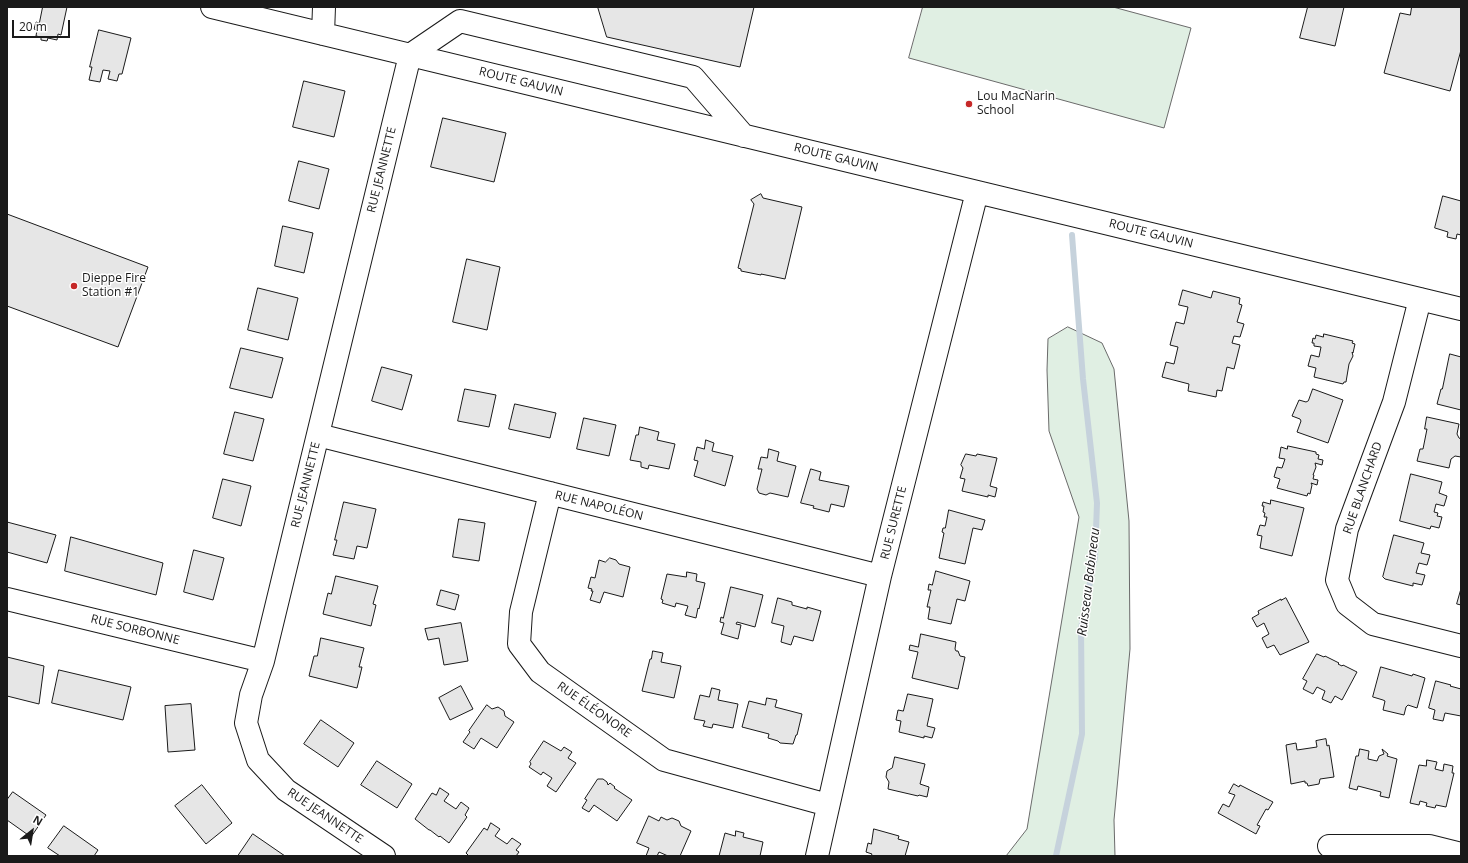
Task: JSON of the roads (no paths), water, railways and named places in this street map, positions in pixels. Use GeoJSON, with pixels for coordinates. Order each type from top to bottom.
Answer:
{"type":"FeatureCollection","features":[{"type":"Feature","properties":{"kind":"street","name":"ROUTE GAUVIN"},"geometry":{"type":"LineString","coordinates":[[212,7],[1461,309]]}},
{"type":"Feature","properties":{"kind":"street"},"geometry":{"type":"LineString","coordinates":[[322,34],[324,7]]}},
{"type":"Feature","properties":{"kind":"street"},"geometry":{"type":"LineString","coordinates":[[410,55],[460,21],[693,77],[744,136]]}},
{"type":"Feature","properties":{"kind":"street","name":"RUE JEANNETTE"},"geometry":{"type":"LineString","coordinates":[[384,856],[286,790],[258,760],[246,723],[251,695],[263,661],[410,55]]}},
{"type":"Feature","properties":{"kind":"street","name":"RUE SURETTE"},"geometry":{"type":"LineString","coordinates":[[816,856],[880,576],[977,192]]}},
{"type":"Feature","properties":{"kind":"street","name":"RUE BLANCHARD"},"geometry":{"type":"LineString","coordinates":[[1420,299],[1394,402],[1347,529],[1338,580],[1347,604],[1373,624],[1461,646]]}},
{"type":"Feature","properties":{"kind":"street","name":"RUE NAPOLÉON"},"geometry":{"type":"LineString","coordinates":[[318,435],[880,576]]}},
{"type":"Feature","properties":{"kind":"street","name":"RUE ÉLÉONORE"},"geometry":{"type":"LineString","coordinates":[[550,493],[520,612],[519,644],[540,672],[664,760],[828,805]]}},
{"type":"Feature","properties":{"kind":"street","name":"RUE SORBONNE"},"geometry":{"type":"LineString","coordinates":[[7,599],[263,661]]}},
{"type":"Feature","properties":{"kind":"street"},"geometry":{"type":"LineString","coordinates":[[1329,846],[1429,846],[1461,854]]}},
{"type":"Feature","properties":{"kind":"waterway","name":"Ruisseau Babineau"},"geometry":{"type":"LineString","coordinates":[[1056,856],[1082,734],[1081,628],[1095,557],[1097,503],[1083,379],[1072,235]]}},
{"type":"Feature","properties":{"kind":"place","name":"Lou MacNarin School"},"geometry":{"type":"Point","coordinates":[969,104]}},
{"type":"Feature","properties":{"kind":"place","name":"Dieppe Fire Station #1"},"geometry":{"type":"Point","coordinates":[74,286]}}]}
